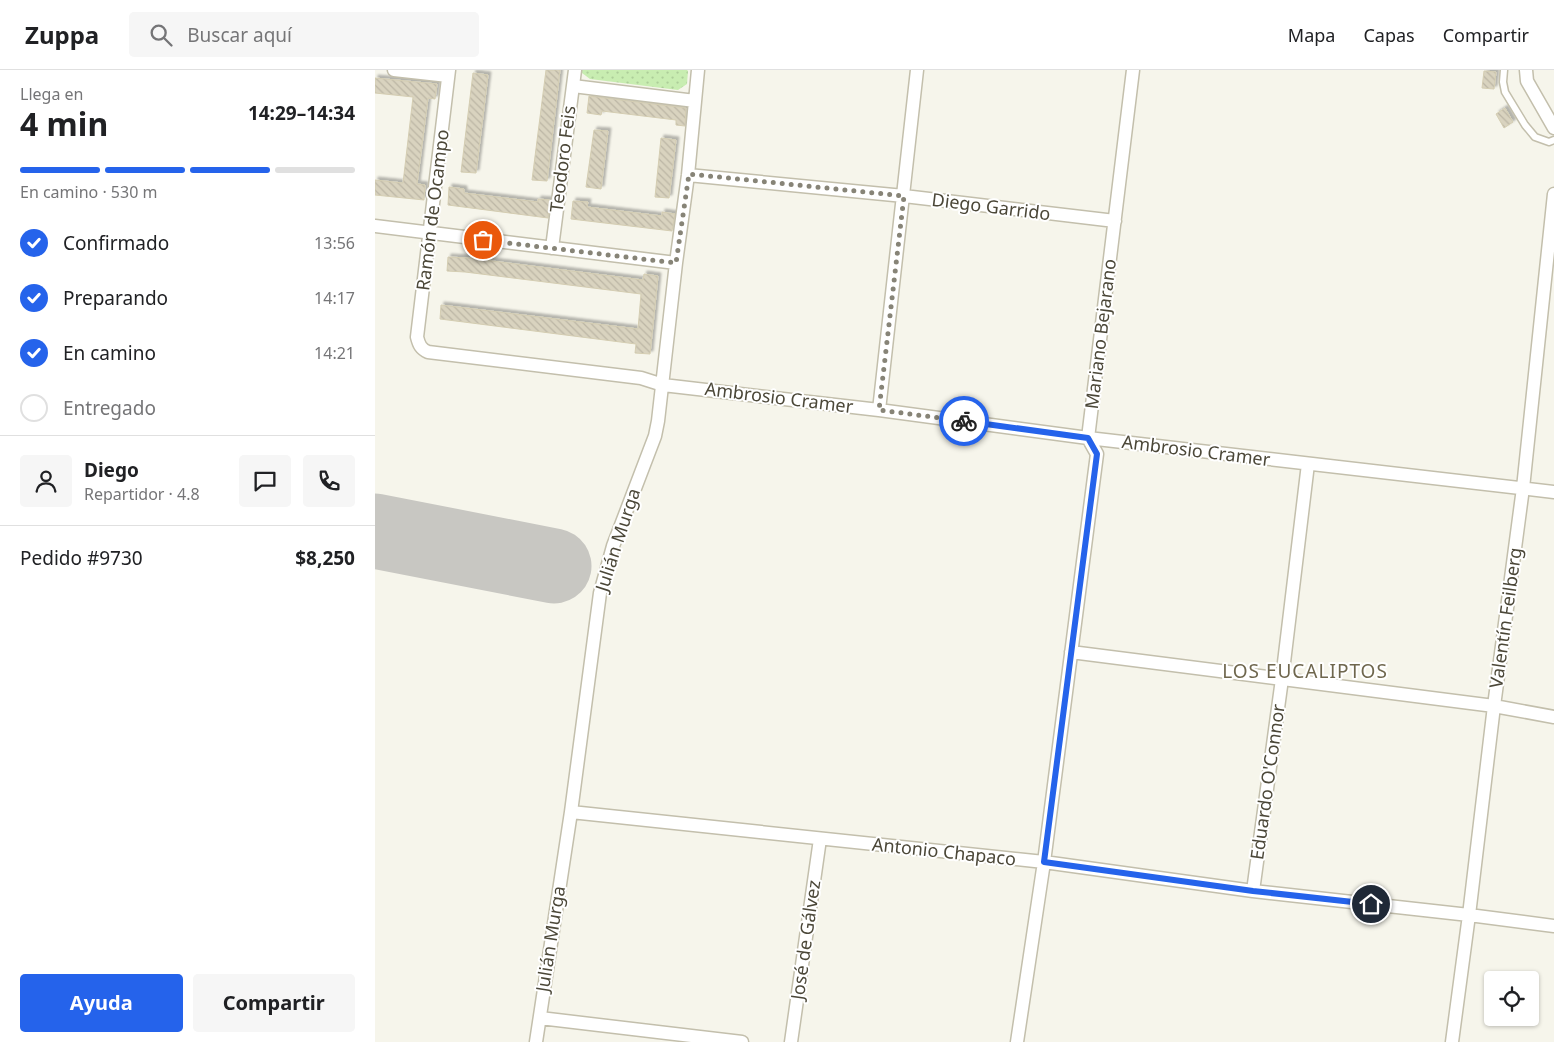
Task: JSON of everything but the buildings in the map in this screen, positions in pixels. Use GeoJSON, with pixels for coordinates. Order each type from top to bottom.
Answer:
{"type":"FeatureCollection","features":[{"type":"Feature","properties":{"kind":"street"},"geometry":{"type":"LineString","coordinates":[[394,70],[448,73]]}},
{"type":"Feature","properties":{"kind":"street","name":"Teodoro Feis"},"geometry":{"type":"LineString","coordinates":[[552,248],[575,70]]}},
{"type":"Feature","properties":{"kind":"street","name":"Julián Murga"},"geometry":{"type":"LineString","coordinates":[[536,1042],[571,812],[600,593],[613,546],[655,436],[689,174],[698,70]]}},
{"type":"Feature","properties":{"kind":"street"},"geometry":{"type":"LineString","coordinates":[[879,410],[917,70]]}},
{"type":"Feature","properties":{"kind":"street","name":"Mariano Bejarano"},"geometry":{"type":"LineString","coordinates":[[1017,1042],[1044,862],[1097,454],[1088,438],[1133,70]]}},
{"type":"Feature","properties":{"kind":"street"},"geometry":{"type":"LineString","coordinates":[[1526,70],[1527,81],[1554,128]]}},
{"type":"Feature","properties":{"kind":"street","name":"Ramón de Ocampo"},"geometry":{"type":"LineString","coordinates":[[423,350],[417,337],[448,73]]}},
{"type":"Feature","properties":{"kind":"street"},"geometry":{"type":"LineString","coordinates":[[573,86],[695,101]]}},
{"type":"Feature","properties":{"kind":"street","name":"Diego Garrido"},"geometry":{"type":"LineString","coordinates":[[689,174],[904,196],[1115,221]]}},
{"type":"Feature","properties":{"kind":"street","name":"Valentín Feilberg"},"geometry":{"type":"LineString","coordinates":[[1452,1042],[1523,488],[1554,194]]}},
{"type":"Feature","properties":{"kind":"street"},"geometry":{"type":"LineString","coordinates":[[375,226],[676,263]]}},
{"type":"Feature","properties":{"kind":"street","name":"Ambrosio Cramer"},"geometry":{"type":"LineString","coordinates":[[423,350],[641,378],[663,385],[879,410],[1088,438],[1554,492]]}},
{"type":"Feature","properties":{"kind":"street","name":"Eduardo O'Connor"},"geometry":{"type":"LineString","coordinates":[[1253,891],[1283,679],[1308,464]]}},
{"type":"Feature","properties":{"kind":"street"},"geometry":{"type":"LineString","coordinates":[[1071,652],[1494,706],[1554,717]]}},
{"type":"Feature","properties":{"kind":"street","name":"Antonio Chapaco"},"geometry":{"type":"LineString","coordinates":[[571,812],[1044,862],[1253,891],[1554,926]]}},
{"type":"Feature","properties":{"kind":"street","name":"José de Gálvez"},"geometry":{"type":"LineString","coordinates":[[791,1042],[820,838]]}},
{"type":"Feature","properties":{"kind":"street"},"geometry":{"type":"LineString","coordinates":[[539,1018],[742,1042]]}},
{"type":"Feature","properties":{"kind":"lane"},"geometry":{"type":"LineString","coordinates":[[1504,70],[1503,82],[1505,92],[1525,125],[1535,137],[1549,142],[1554,140]]}},
{"type":"Feature","properties":{"kind":"green space"},"geometry":{"type":"Polygon","coordinates":[[[582,70],[688,71],[687,84],[678,90],[590,79],[582,73],[582,70]]]}},
{"type":"Feature","properties":{"kind":"runway"},"geometry":{"type":"LineString","coordinates":[[375,531],[554,566]]}},
{"type":"Feature","properties":{"kind":"way so far"},"geometry":{"type":"LineString","coordinates":[[483,240],[676,263],[689,174],[904,196],[879,410],[964,421]]}},
{"type":"Feature","properties":{"kind":"district","name":"LOS EUCALIPTOS"},"geometry":{"type":"Point","coordinates":[1305,671]}},
{"type":"Feature","properties":{"kind":"route"},"geometry":{"type":"LineString","coordinates":[[964,421],[1088,438],[1097,454],[1044,862],[1253,891],[1371,904]]}}]}
